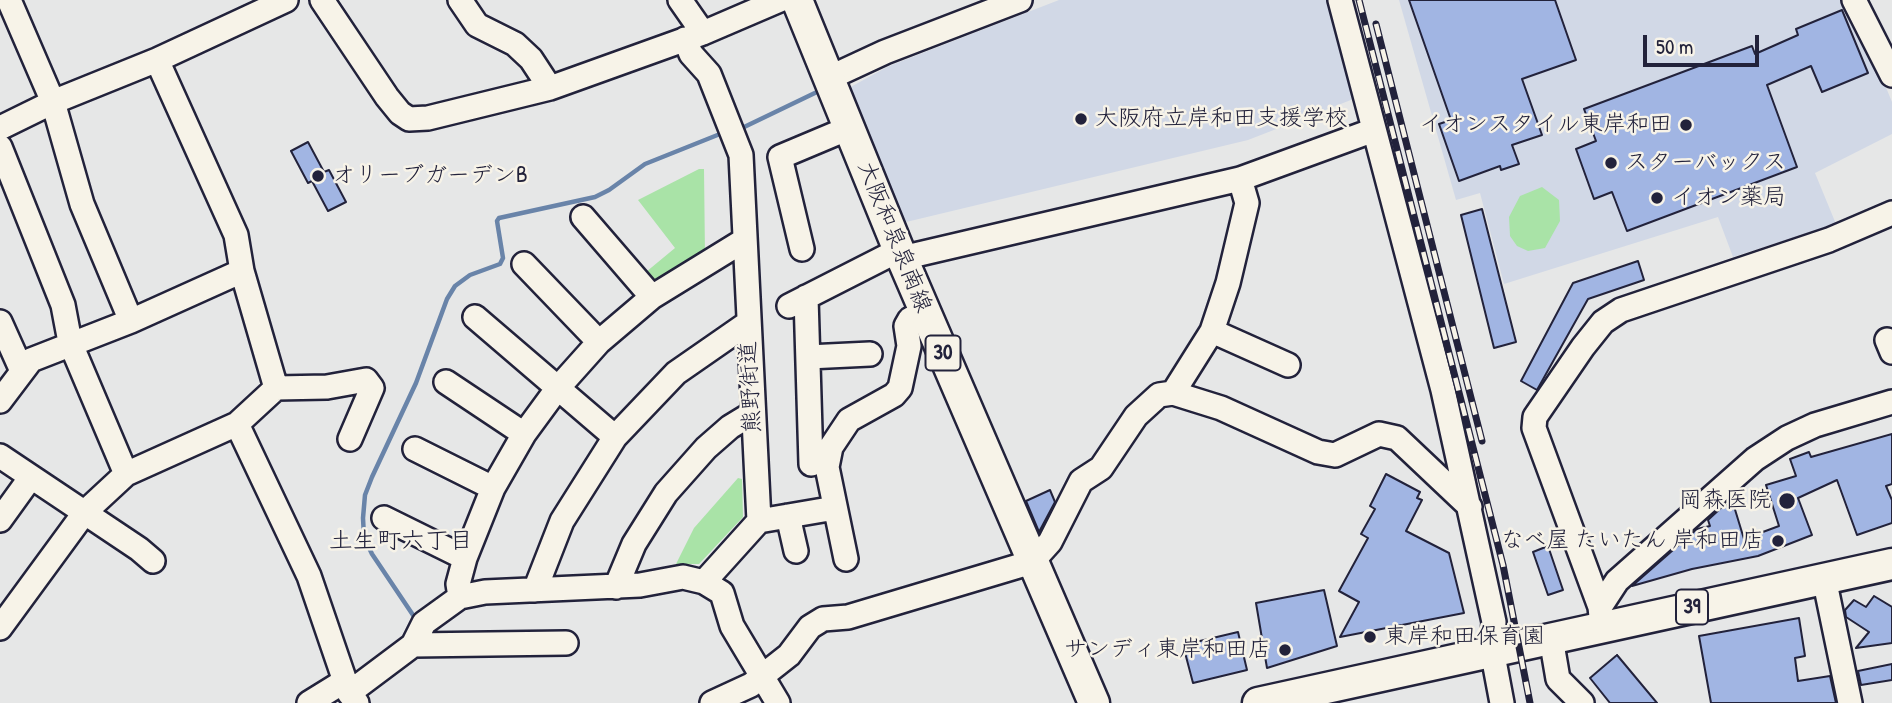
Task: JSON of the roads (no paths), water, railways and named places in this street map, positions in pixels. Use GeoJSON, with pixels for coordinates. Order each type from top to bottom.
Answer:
{"type":"FeatureCollection","features":[{"type":"Feature","properties":{"kind":"main road","name":"大阪和泉泉南線"},"geometry":{"type":"LineString","coordinates":[[797,0],[900,254],[1094,703]]}},
{"type":"Feature","properties":{"kind":"main road","name":"39"},"geometry":{"type":"LineString","coordinates":[[1258,703],[1551,638],[1601,616],[1892,564]]}},
{"type":"Feature","properties":{"kind":"street"},"geometry":{"type":"LineString","coordinates":[[9,0],[53,102],[82,204],[131,321]]}},
{"type":"Feature","properties":{"kind":"street"},"geometry":{"type":"LineString","coordinates":[[0,128],[53,102],[158,60],[286,0]]}},
{"type":"Feature","properties":{"kind":"street"},"geometry":{"type":"LineString","coordinates":[[322,0],[387,97],[400,113],[409,119],[428,118],[550,88],[694,36],[780,0]]}},
{"type":"Feature","properties":{"kind":"street"},"geometry":{"type":"LineString","coordinates":[[460,0],[477,24],[514,44],[531,59],[550,88]]}},
{"type":"Feature","properties":{"kind":"street","name":"熊野街道"},"geometry":{"type":"LineString","coordinates":[[680,0],[694,36],[691,54],[709,74],[741,155],[743,241],[759,521]]}},
{"type":"Feature","properties":{"kind":"street"},"geometry":{"type":"LineString","coordinates":[[829,78],[885,52],[1020,0]]}},
{"type":"Feature","properties":{"kind":"street"},"geometry":{"type":"LineString","coordinates":[[1340,0],[1443,390],[1494,622],[1492,650],[1503,703]]}},
{"type":"Feature","properties":{"kind":"street"},"geometry":{"type":"LineString","coordinates":[[1854,0],[1892,75]]}},
{"type":"Feature","properties":{"kind":"street"},"geometry":{"type":"LineString","coordinates":[[158,60],[236,235],[242,271],[276,388]]}},
{"type":"Feature","properties":{"kind":"street"},"geometry":{"type":"LineString","coordinates":[[802,250],[780,157],[849,128]]}},
{"type":"Feature","properties":{"kind":"street"},"geometry":{"type":"LineString","coordinates":[[811,464],[808,357],[798,302],[900,254],[1240,179],[1374,130]]}},
{"type":"Feature","properties":{"kind":"street"},"geometry":{"type":"LineString","coordinates":[[0,147],[63,305],[70,342],[125,474]]}},
{"type":"Feature","properties":{"kind":"street"},"geometry":{"type":"LineString","coordinates":[[1173,393],[1212,331],[1247,203],[1240,179]]}},
{"type":"Feature","properties":{"kind":"street"},"geometry":{"type":"LineString","coordinates":[[1601,616],[1534,428],[1535,417],[1583,347],[1603,322],[1621,310],[1829,240],[1892,213]]}},
{"type":"Feature","properties":{"kind":"street"},"geometry":{"type":"LineString","coordinates":[[583,217],[652,297]]}},
{"type":"Feature","properties":{"kind":"street"},"geometry":{"type":"LineString","coordinates":[[460,597],[458,584],[465,558],[494,488],[524,434],[557,389],[599,342],[652,297],[743,241]]}},
{"type":"Feature","properties":{"kind":"street"},"geometry":{"type":"LineString","coordinates":[[524,264],[599,342]]}},
{"type":"Feature","properties":{"kind":"street"},"geometry":{"type":"LineString","coordinates":[[0,401],[31,360],[70,342],[131,321],[242,271]]}},
{"type":"Feature","properties":{"kind":"street"},"geometry":{"type":"LineString","coordinates":[[846,559],[827,467],[831,447],[849,420],[894,395],[900,388],[909,346],[906,326],[910,319],[926,313]]}},
{"type":"Feature","properties":{"kind":"street"},"geometry":{"type":"LineString","coordinates":[[475,317],[615,437]]}},
{"type":"Feature","properties":{"kind":"street"},"geometry":{"type":"LineString","coordinates":[[0,322],[22,371]]}},
{"type":"Feature","properties":{"kind":"street"},"geometry":{"type":"LineString","coordinates":[[535,590],[562,521],[615,437],[676,373],[748,323]]}},
{"type":"Feature","properties":{"kind":"street"},"geometry":{"type":"LineString","coordinates":[[1212,331],[1289,365]]}},
{"type":"Feature","properties":{"kind":"street"},"geometry":{"type":"LineString","coordinates":[[808,357],[870,354]]}},
{"type":"Feature","properties":{"kind":"street"},"geometry":{"type":"LineString","coordinates":[[0,628],[85,512],[125,474],[237,424],[276,388],[327,387],[366,380],[372,388],[350,439]]}},
{"type":"Feature","properties":{"kind":"street"},"geometry":{"type":"LineString","coordinates":[[446,382],[524,434]]}},
{"type":"Feature","properties":{"kind":"street"},"geometry":{"type":"LineString","coordinates":[[712,703],[751,685],[789,655],[810,627],[823,620],[848,617],[1032,562],[1050,542],[1081,481],[1101,468],[1136,416],[1159,395],[1173,393],[1221,408],[1318,452],[1335,455],[1379,434],[1397,438],[1470,508]]}},
{"type":"Feature","properties":{"kind":"street"},"geometry":{"type":"LineString","coordinates":[[1601,616],[1617,581],[1755,459],[1787,438],[1815,425],[1892,402]]}},
{"type":"Feature","properties":{"kind":"street"},"geometry":{"type":"LineString","coordinates":[[616,587],[634,544],[666,493],[706,448],[730,427],[753,413]]}},
{"type":"Feature","properties":{"kind":"street"},"geometry":{"type":"LineString","coordinates":[[237,424],[309,576],[350,692]]}},
{"type":"Feature","properties":{"kind":"street"},"geometry":{"type":"LineString","coordinates":[[415,449],[494,488]]}},
{"type":"Feature","properties":{"kind":"street"},"geometry":{"type":"LineString","coordinates":[[0,456],[153,561]]}},
{"type":"Feature","properties":{"kind":"street"},"geometry":{"type":"LineString","coordinates":[[0,520],[31,477]]}},
{"type":"Feature","properties":{"kind":"street"},"geometry":{"type":"LineString","coordinates":[[704,582],[759,521],[835,508]]}},
{"type":"Feature","properties":{"kind":"street"},"geometry":{"type":"LineString","coordinates":[[788,516],[796,551]]}},
{"type":"Feature","properties":{"kind":"street"},"geometry":{"type":"LineString","coordinates":[[384,518],[465,558]]}},
{"type":"Feature","properties":{"kind":"street"},"geometry":{"type":"LineString","coordinates":[[309,703],[350,692],[413,645],[424,623],[460,597],[485,592],[616,587],[683,577],[704,582],[722,593],[732,626],[778,703]]}},
{"type":"Feature","properties":{"kind":"street"},"geometry":{"type":"LineString","coordinates":[[1824,578],[1850,703]]}},
{"type":"Feature","properties":{"kind":"street"},"geometry":{"type":"LineString","coordinates":[[1551,638],[1558,679],[1582,703]]}},
{"type":"Feature","properties":{"kind":"street"},"geometry":{"type":"LineString","coordinates":[[413,645],[566,643]]}},
{"type":"Feature","properties":{"kind":"waterway"},"geometry":{"type":"LineString","coordinates":[[740,129],[819,91]]}},
{"type":"Feature","properties":{"kind":"waterway"},"geometry":{"type":"LineString","coordinates":[[417,621],[372,554],[364,537],[365,495],[416,383],[447,299],[455,286],[470,275],[500,264],[503,258],[497,221],[499,218],[595,197],[645,164],[725,132]]}},
{"type":"Feature","properties":{"kind":"railway"},"geometry":{"type":"LineString","coordinates":[[1359,0],[1503,565],[1530,703]]}},
{"type":"Feature","properties":{"kind":"railway"},"geometry":{"type":"LineString","coordinates":[[1376,24],[1482,441]]}},
{"type":"Feature","properties":{"kind":"place","name":"大阪府立岸和田支援学校"},"geometry":{"type":"Point","coordinates":[1081,119]}},
{"type":"Feature","properties":{"kind":"place","name":"イオンスタイル東岸和田"},"geometry":{"type":"Point","coordinates":[1686,125]}},
{"type":"Feature","properties":{"kind":"place","name":"スターバックス"},"geometry":{"type":"Point","coordinates":[1611,163]}},
{"type":"Feature","properties":{"kind":"place","name":"オリーブガーデンB"},"geometry":{"type":"Point","coordinates":[318,176]}},
{"type":"Feature","properties":{"kind":"place","name":"イオン薬局"},"geometry":{"type":"Point","coordinates":[1657,198]}},
{"type":"Feature","properties":{"kind":"place","name":"岡森医院"},"geometry":{"type":"Point","coordinates":[1787,501]}},
{"type":"Feature","properties":{"kind":"place","name":"なべ屋 たいたん 岸和田店"},"geometry":{"type":"Point","coordinates":[1778,541]}},
{"type":"Feature","properties":{"kind":"place","name":"東岸和田保育園"},"geometry":{"type":"Point","coordinates":[1370,637]}},
{"type":"Feature","properties":{"kind":"place","name":"サンディ東岸和田店"},"geometry":{"type":"Point","coordinates":[1285,650]}},
{"type":"Feature","properties":{"kind":"district","name":"土生町六丁目"},"geometry":{"type":"Point","coordinates":[401,542]}}]}
